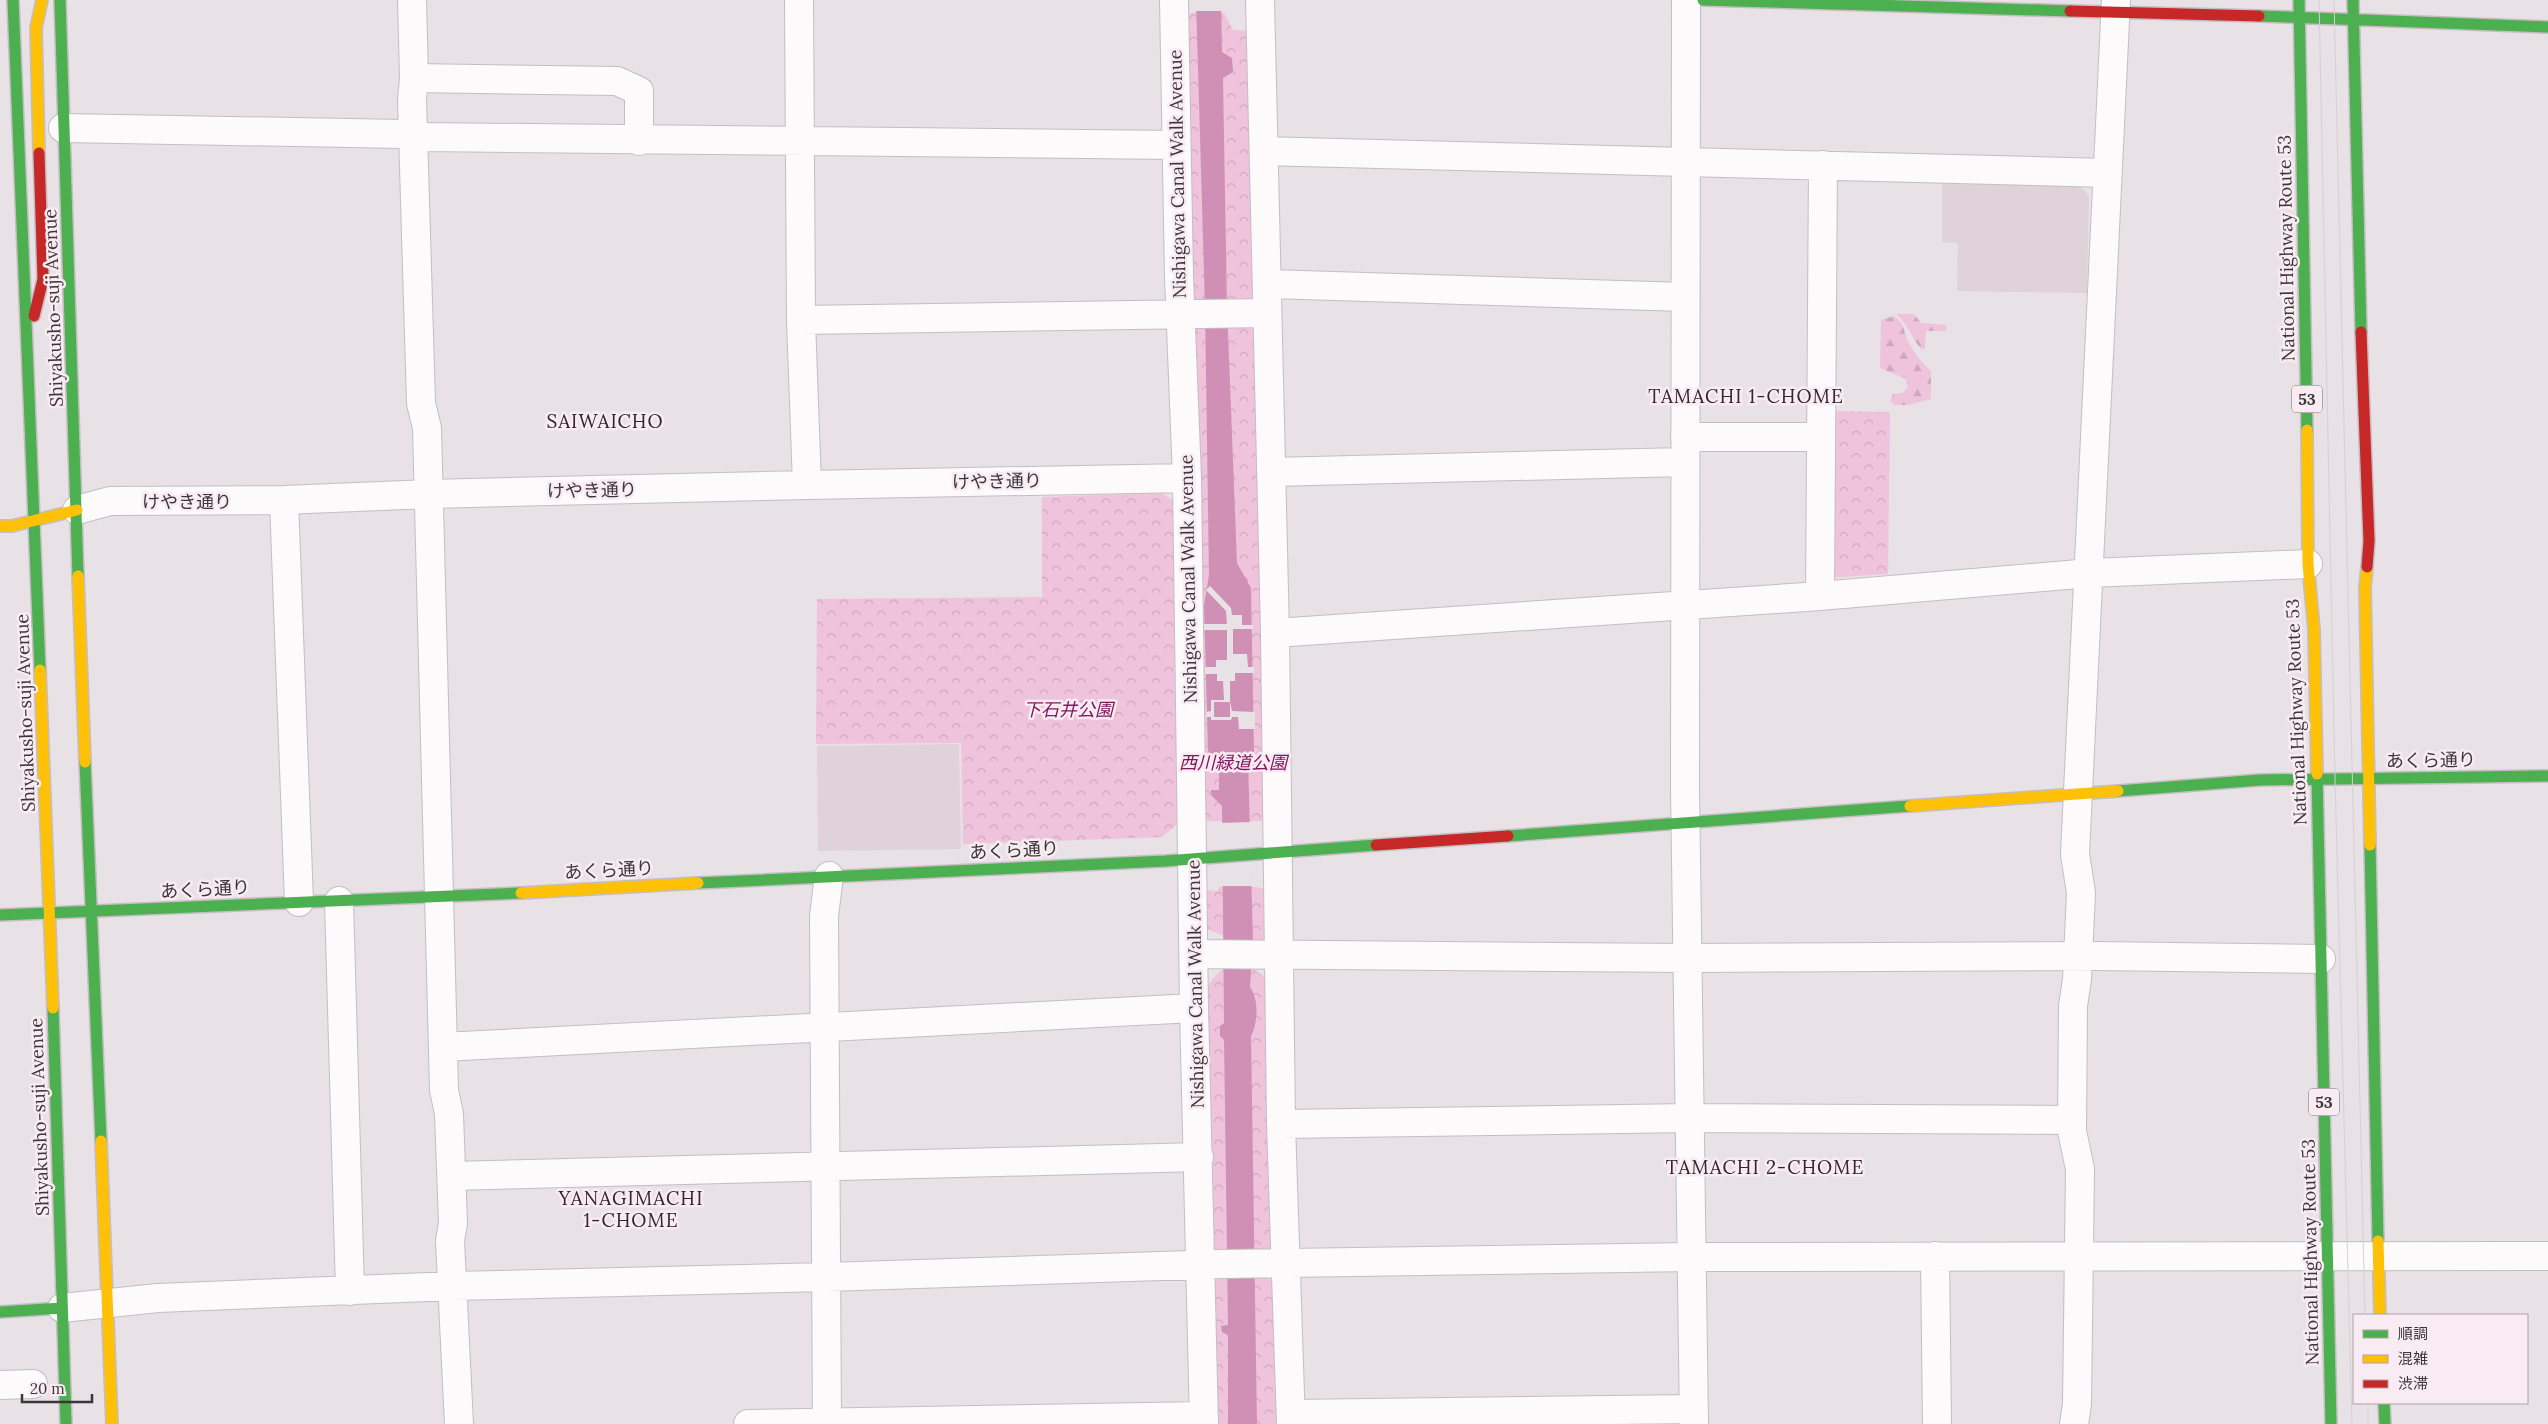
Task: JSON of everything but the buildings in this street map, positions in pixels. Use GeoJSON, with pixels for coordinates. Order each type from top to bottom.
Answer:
{"type":"FeatureCollection","features":[{"type":"Feature","properties":{"kind":"main road"},"geometry":{"type":"LineString","coordinates":[[6,0],[14,15]]}},
{"type":"Feature","properties":{"kind":"main road","name":"Shiyakusho-suji Avenue"},"geometry":{"type":"LineString","coordinates":[[13,0],[50,913],[66,1424]]}},
{"type":"Feature","properties":{"kind":"main road"},"geometry":{"type":"LineString","coordinates":[[26,349],[44,279],[36,28],[42,0]]}},
{"type":"Feature","properties":{"kind":"main road","name":"Shiyakusho-suji Avenue"},"geometry":{"type":"LineString","coordinates":[[60,0],[91,912],[112,1424]]}},
{"type":"Feature","properties":{"kind":"main road"},"geometry":{"type":"LineString","coordinates":[[1703,0],[2115,7],[2251,16],[2548,27]]}},
{"type":"Feature","properties":{"kind":"main road","name":"National Highway Route 53"},"geometry":{"type":"LineString","coordinates":[[2299,0],[2310,508],[2308,564],[2314,630],[2315,779],[2332,1424]]}},
{"type":"Feature","properties":{"kind":"main road"},"geometry":{"type":"LineString","coordinates":[[2353,0],[2360,309],[2368,541],[2365,588],[2370,778],[2377,1256],[2380,1314]]}},
{"type":"Feature","properties":{"kind":"main road","name":"けやき通り"},"geometry":{"type":"LineString","coordinates":[[0,526],[77,510]]}},
{"type":"Feature","properties":{"kind":"main road","name":"あくら通り"},"geometry":{"type":"LineString","coordinates":[[0,915],[439,897],[1192,859],[1686,824],[2260,780],[2548,776]]}},
{"type":"Feature","properties":{"kind":"main road"},"geometry":{"type":"LineString","coordinates":[[0,1312],[62,1308]]}},
{"type":"Feature","properties":{"kind":"main road"},"geometry":{"type":"LineString","coordinates":[[2384,1404],[2385,1424]]}},
{"type":"Feature","properties":{"kind":"street"},"geometry":{"type":"LineString","coordinates":[[412,0],[422,402],[427,428],[443,1047],[452,1176],[453,1223],[450,1241],[459,1424]]}},
{"type":"Feature","properties":{"kind":"street"},"geometry":{"type":"LineString","coordinates":[[800,0],[801,320],[807,484]]}},
{"type":"Feature","properties":{"kind":"street","name":"Nishigawa Canal Walk Avenue"},"geometry":{"type":"LineString","coordinates":[[1174,0],[1176,145],[1205,315],[1187,478],[1194,1008],[1199,1157],[1212,1264],[1204,1420]]}},
{"type":"Feature","properties":{"kind":"street"},"geometry":{"type":"LineString","coordinates":[[1260,0],[1275,633],[1265,853],[1267,954],[1282,1124],[1272,1263],[1291,1419],[1694,1417],[1686,824],[1686,0]]}},
{"type":"Feature","properties":{"kind":"street"},"geometry":{"type":"LineString","coordinates":[[2074,1424],[2077,1404],[2080,1168],[2072,1120],[2073,1006],[2081,893],[2075,854],[2090,573],[2115,7]]}},
{"type":"Feature","properties":{"kind":"street"},"geometry":{"type":"LineString","coordinates":[[414,78],[617,81],[639,91],[639,141]]}},
{"type":"Feature","properties":{"kind":"street"},"geometry":{"type":"LineString","coordinates":[[63,128],[639,141],[1176,145]]}},
{"type":"Feature","properties":{"kind":"street"},"geometry":{"type":"LineString","coordinates":[[1264,151],[2107,173]]}},
{"type":"Feature","properties":{"kind":"street"},"geometry":{"type":"LineString","coordinates":[[1820,596],[1823,165]]}},
{"type":"Feature","properties":{"kind":"street"},"geometry":{"type":"LineString","coordinates":[[1267,284],[1686,297]]}},
{"type":"Feature","properties":{"kind":"street"},"geometry":{"type":"LineString","coordinates":[[801,320],[1267,313]]}},
{"type":"Feature","properties":{"kind":"street"},"geometry":{"type":"LineString","coordinates":[[1271,472],[1685,450],[1820,437]]}},
{"type":"Feature","properties":{"kind":"street","name":"けやき通り"},"geometry":{"type":"LineString","coordinates":[[77,510],[110,501],[284,500],[428,494],[807,484],[1187,478]]}},
{"type":"Feature","properties":{"kind":"street"},"geometry":{"type":"LineString","coordinates":[[284,500],[299,902]]}},
{"type":"Feature","properties":{"kind":"street"},"geometry":{"type":"LineString","coordinates":[[1275,633],[1820,596],[2090,573],[2308,564]]}},
{"type":"Feature","properties":{"kind":"street"},"geometry":{"type":"LineString","coordinates":[[827,1423],[824,916],[829,876]]}},
{"type":"Feature","properties":{"kind":"street"},"geometry":{"type":"LineString","coordinates":[[339,901],[350,1291]]}},
{"type":"Feature","properties":{"kind":"street"},"geometry":{"type":"LineString","coordinates":[[1194,954],[1688,958],[2078,956],[2321,959]]}},
{"type":"Feature","properties":{"kind":"street"},"geometry":{"type":"LineString","coordinates":[[443,1047],[1194,1008]]}},
{"type":"Feature","properties":{"kind":"street"},"geometry":{"type":"LineString","coordinates":[[1282,1124],[1690,1118],[2072,1120]]}},
{"type":"Feature","properties":{"kind":"street"},"geometry":{"type":"LineString","coordinates":[[452,1176],[1199,1157]]}},
{"type":"Feature","properties":{"kind":"street"},"geometry":{"type":"LineString","coordinates":[[1935,1256],[1937,1424]]}},
{"type":"Feature","properties":{"kind":"street"},"geometry":{"type":"LineString","coordinates":[[62,1308],[158,1298],[453,1286],[827,1277],[1212,1264],[1692,1257],[2548,1256]]}},
{"type":"Feature","properties":{"kind":"street"},"geometry":{"type":"LineString","coordinates":[[0,1385],[33,1384]]}},
{"type":"Feature","properties":{"kind":"street"},"geometry":{"type":"LineString","coordinates":[[748,1424],[1204,1420]]}},
{"type":"Feature","properties":{"kind":"shaded area"},"geometry":{"type":"Polygon","coordinates":[[[1196,0],[1221,0],[1222,52],[1232,58],[1233,72],[1223,78],[1227,307],[1237,563],[1251,588],[1254,752],[1248,758],[1253,942],[1250,987],[1256,1004],[1255,1025],[1251,1036],[1257,1424],[1228,1424],[1228,1335],[1222,1332],[1221,1326],[1228,1325],[1224,1040],[1220,1036],[1220,1026],[1224,1023],[1222,806],[1211,795],[1211,790],[1219,790],[1219,763],[1208,751],[1204,605],[1209,575],[1205,307],[1196,0]]]}},
{"type":"Feature","properties":{"kind":"shaded area"},"geometry":{"type":"Polygon","coordinates":[[[1942,184],[2080,185],[2089,196],[2087,293],[1957,291],[1958,243],[1942,242],[1942,184]]]}},
{"type":"Feature","properties":{"kind":"shaded area"},"geometry":{"type":"Polygon","coordinates":[[[959,744],[961,849],[818,851],[817,746],[959,744]]]}},
{"type":"Feature","properties":{"kind":"green space"},"geometry":{"type":"Polygon","coordinates":[[[1195,12],[1224,13],[1233,30],[1249,31],[1255,293],[1242,306],[1192,302],[1184,16],[1195,12]]]}},
{"type":"Feature","properties":{"kind":"green space"},"geometry":{"type":"Polygon","coordinates":[[[1896,314],[1914,314],[1921,323],[1946,325],[1946,331],[1926,331],[1925,349],[1921,349],[1904,322],[1896,314]]]}},
{"type":"Feature","properties":{"kind":"green space"},"geometry":{"type":"Polygon","coordinates":[[[1894,316],[1903,326],[1913,351],[1931,371],[1931,399],[1908,405],[1894,405],[1890,401],[1893,394],[1902,393],[1908,388],[1906,379],[1880,368],[1881,320],[1894,316]]]}},
{"type":"Feature","properties":{"kind":"green space","name":"西川緑道公園"},"geometry":{"type":"Polygon","coordinates":[[[1195,326],[1257,326],[1267,818],[1260,821],[1202,821],[1195,326]]]}},
{"type":"Feature","properties":{"kind":"green space"},"geometry":{"type":"Polygon","coordinates":[[[1827,411],[1890,412],[1888,574],[1827,578],[1827,411]]]}},
{"type":"Feature","properties":{"kind":"green space","name":"下石井公園"},"geometry":{"type":"Polygon","coordinates":[[[1161,493],[1176,502],[1181,821],[1162,837],[963,844],[961,743],[816,744],[817,599],[1042,597],[1042,497],[1161,493]]]}},
{"type":"Feature","properties":{"kind":"green space"},"geometry":{"type":"Polygon","coordinates":[[[1219,887],[1256,887],[1269,890],[1270,927],[1264,939],[1259,942],[1224,936],[1205,928],[1204,890],[1218,891],[1219,887]]]}},
{"type":"Feature","properties":{"kind":"green space"},"geometry":{"type":"Polygon","coordinates":[[[1223,969],[1254,969],[1268,980],[1272,1246],[1269,1250],[1219,1251],[1210,1246],[1206,989],[1213,978],[1223,969]]]}},
{"type":"Feature","properties":{"kind":"green space"},"geometry":{"type":"Polygon","coordinates":[[[1265,1275],[1278,1287],[1279,1424],[1214,1424],[1211,1286],[1220,1276],[1265,1275]]]}},
{"type":"Feature","properties":{"kind":"pier"},"geometry":{"type":"Polygon","coordinates":[[[1194,0],[1222,0],[1222,11],[1194,11],[1194,0]]]}},
{"type":"Feature","properties":{"kind":"pier"},"geometry":{"type":"Polygon","coordinates":[[[1210,586],[1231,608],[1232,615],[1242,615],[1242,625],[1253,625],[1253,629],[1233,629],[1233,654],[1247,654],[1248,667],[1254,667],[1254,673],[1235,673],[1235,681],[1230,681],[1230,701],[1232,711],[1255,712],[1255,729],[1239,729],[1238,717],[1232,717],[1231,720],[1211,720],[1211,717],[1206,717],[1206,712],[1211,711],[1211,700],[1224,700],[1223,681],[1217,681],[1217,674],[1205,674],[1205,667],[1216,667],[1216,660],[1227,660],[1227,630],[1204,630],[1204,624],[1227,624],[1226,611],[1206,590],[1210,586]],[[1214,702],[1214,717],[1230,717],[1230,702],[1214,702]]]}},
{"type":"Feature","properties":{"kind":"pier"},"geometry":{"type":"Polygon","coordinates":[[[1251,822],[1252,886],[1221,886],[1220,823],[1251,822]]]}},
{"type":"Feature","properties":{"kind":"tram line"},"geometry":{"type":"LineString","coordinates":[[2319,0],[2335,779],[2352,1424]]}},
{"type":"Feature","properties":{"kind":"tram line"},"geometry":{"type":"LineString","coordinates":[[2334,0],[2365,1314]]}},
{"type":"Feature","properties":{"kind":"tram line"},"geometry":{"type":"LineString","coordinates":[[2368,1404],[2368,1424]]}},
{"type":"Feature","properties":{"kind":"traffic: fast"},"geometry":{"type":"LineString","coordinates":[[13,0],[40,670]]}},
{"type":"Feature","properties":{"kind":"traffic: fast"},"geometry":{"type":"LineString","coordinates":[[60,0],[78,576]]}},
{"type":"Feature","properties":{"kind":"traffic: fast"},"geometry":{"type":"LineString","coordinates":[[1703,0],[2070,11]]}},
{"type":"Feature","properties":{"kind":"traffic: fast"},"geometry":{"type":"LineString","coordinates":[[2299,0],[2307,430]]}},
{"type":"Feature","properties":{"kind":"traffic: fast"},"geometry":{"type":"LineString","coordinates":[[2353,0],[2361,332]]}},
{"type":"Feature","properties":{"kind":"traffic: fast"},"geometry":{"type":"LineString","coordinates":[[2259,16],[2548,27]]}},
{"type":"Feature","properties":{"kind":"traffic: fast"},"geometry":{"type":"LineString","coordinates":[[85,762],[101,1141]]}},
{"type":"Feature","properties":{"kind":"traffic: fast"},"geometry":{"type":"LineString","coordinates":[[2317,774],[2331,1424]]}},
{"type":"Feature","properties":{"kind":"traffic: fast"},"geometry":{"type":"LineString","coordinates":[[2118,791],[2260,780],[2548,776]]}},
{"type":"Feature","properties":{"kind":"traffic: fast"},"geometry":{"type":"LineString","coordinates":[[1508,836],[1910,806]]}},
{"type":"Feature","properties":{"kind":"traffic: fast"},"geometry":{"type":"LineString","coordinates":[[698,883],[1165,861],[1376,845]]}},
{"type":"Feature","properties":{"kind":"traffic: fast"},"geometry":{"type":"LineString","coordinates":[[2370,845],[2378,1241]]}},
{"type":"Feature","properties":{"kind":"traffic: fast"},"geometry":{"type":"LineString","coordinates":[[0,915],[521,893]]}},
{"type":"Feature","properties":{"kind":"traffic: fast"},"geometry":{"type":"LineString","coordinates":[[53,1008],[66,1424]]}},
{"type":"Feature","properties":{"kind":"traffic: fast"},"geometry":{"type":"LineString","coordinates":[[0,1312],[62,1308]]}},
{"type":"Feature","properties":{"kind":"traffic: fast"},"geometry":{"type":"LineString","coordinates":[[2384,1404],[2385,1424]]}},
{"type":"Feature","properties":{"kind":"traffic: slow"},"geometry":{"type":"LineString","coordinates":[[39,153],[36,28],[42,0]]}},
{"type":"Feature","properties":{"kind":"traffic: slow"},"geometry":{"type":"LineString","coordinates":[[2307,430],[2308,564],[2314,630],[2317,774]]}},
{"type":"Feature","properties":{"kind":"traffic: slow"},"geometry":{"type":"LineString","coordinates":[[0,526],[12,526],[77,510]]}},
{"type":"Feature","properties":{"kind":"traffic: slow"},"geometry":{"type":"LineString","coordinates":[[2367,567],[2365,588],[2370,845]]}},
{"type":"Feature","properties":{"kind":"traffic: slow"},"geometry":{"type":"LineString","coordinates":[[78,576],[85,762]]}},
{"type":"Feature","properties":{"kind":"traffic: slow"},"geometry":{"type":"LineString","coordinates":[[40,670],[53,1008]]}},
{"type":"Feature","properties":{"kind":"traffic: slow"},"geometry":{"type":"LineString","coordinates":[[1910,806],[2118,791]]}},
{"type":"Feature","properties":{"kind":"traffic: slow"},"geometry":{"type":"LineString","coordinates":[[521,893],[698,883]]}},
{"type":"Feature","properties":{"kind":"traffic: slow"},"geometry":{"type":"LineString","coordinates":[[101,1141],[112,1424]]}},
{"type":"Feature","properties":{"kind":"traffic: slow"},"geometry":{"type":"LineString","coordinates":[[2378,1241],[2380,1314]]}},
{"type":"Feature","properties":{"kind":"traffic: jam"},"geometry":{"type":"LineString","coordinates":[[2070,11],[2259,16]]}},
{"type":"Feature","properties":{"kind":"traffic: jam"},"geometry":{"type":"LineString","coordinates":[[34,316],[43,279],[39,153]]}},
{"type":"Feature","properties":{"kind":"traffic: jam"},"geometry":{"type":"LineString","coordinates":[[2361,332],[2369,541],[2367,567]]}},
{"type":"Feature","properties":{"kind":"traffic: jam"},"geometry":{"type":"LineString","coordinates":[[1376,845],[1508,836]]}},
{"type":"Feature","properties":{"kind":"district","name":"TAMACHI 1-CHOME"},"geometry":{"type":"Point","coordinates":[1746,396]}},
{"type":"Feature","properties":{"kind":"district","name":"SAIWAICHO"},"geometry":{"type":"Point","coordinates":[605,421]}},
{"type":"Feature","properties":{"kind":"district","name":"TAMACHI 2-CHOME"},"geometry":{"type":"Point","coordinates":[1765,1167]}},
{"type":"Feature","properties":{"kind":"district","name":"YANAGIMACHI 1-CHOME"},"geometry":{"type":"Point","coordinates":[631,1209]}}]}
